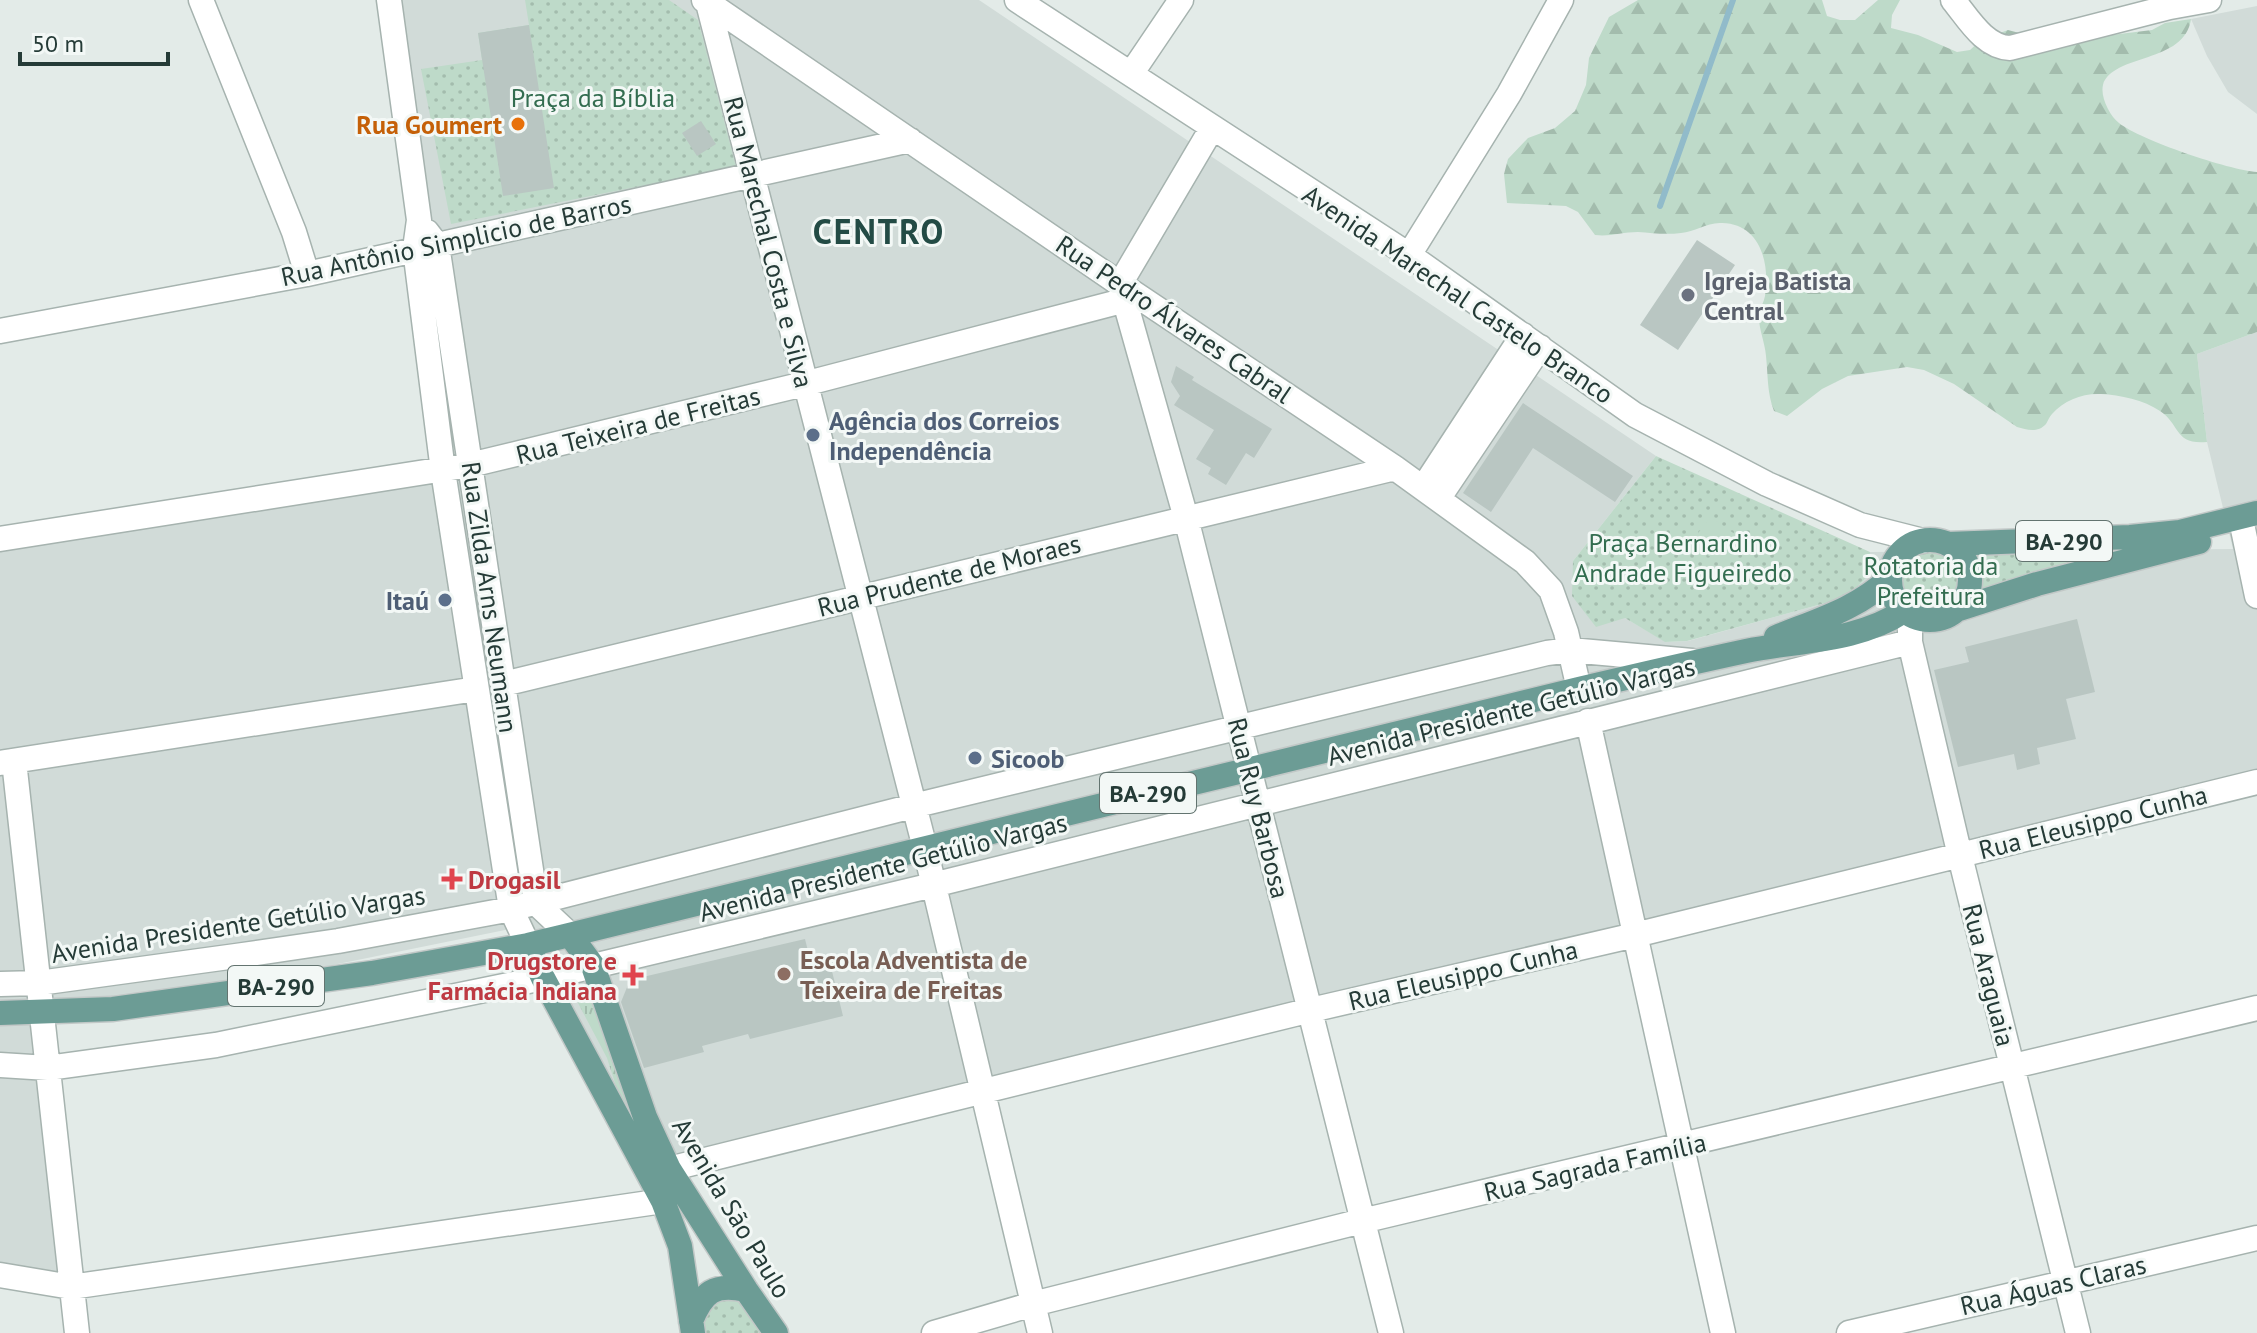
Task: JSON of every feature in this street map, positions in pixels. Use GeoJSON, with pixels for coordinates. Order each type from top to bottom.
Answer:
{"type":"FeatureCollection","features":[{"type":"Feature","properties":{"kind":"main road","name":"BA-290"},"geometry":{"type":"LineString","coordinates":[[1948,544],[2143,536],[2252,523]]}},
{"type":"Feature","properties":{"kind":"main road","name":"BA-290"},"geometry":{"type":"LineString","coordinates":[[1959,609],[2252,523]]}},
{"type":"Feature","properties":{"kind":"main road"},"geometry":{"type":"LineString","coordinates":[[1923,541],[1948,544],[1960,553],[1968,566],[1971,581],[1968,596],[1959,609],[1947,617],[1928,621],[1907,613],[1896,601],[1890,578],[1900,554],[1910,545],[1923,541]]}},
{"type":"Feature","properties":{"kind":"main road","name":"Avenida Presidente Getúlio Vargas"},"geometry":{"type":"LineString","coordinates":[[1749,651],[1853,606],[1890,578]]}},
{"type":"Feature","properties":{"kind":"main road","name":"Avenida Presidente Getúlio Vargas"},"geometry":{"type":"LineString","coordinates":[[0,1013],[113,1009],[356,975],[528,945],[1579,689],[1749,651],[1860,633],[1907,613]]}},
{"type":"Feature","properties":{"kind":"main road","name":"Avenida São Paulo"},"geometry":{"type":"LineString","coordinates":[[570,935],[593,966],[645,1117],[669,1169],[776,1333]]}},
{"type":"Feature","properties":{"kind":"main road","name":"Avenida São Paulo"},"geometry":{"type":"LineString","coordinates":[[528,945],[663,1201],[680,1246],[692,1329]]}},
{"type":"Feature","properties":{"kind":"main road"},"geometry":{"type":"LineString","coordinates":[[692,1329],[699,1301],[708,1293],[730,1286],[746,1290]]}},
{"type":"Feature","properties":{"kind":"street"},"geometry":{"type":"LineString","coordinates":[[201,0],[294,232],[307,274]]}},
{"type":"Feature","properties":{"kind":"street"},"geometry":{"type":"LineString","coordinates":[[389,0],[419,220],[426,247]]}},
{"type":"Feature","properties":{"kind":"street","name":"Avenida Marechal Castelo Branco"},"geometry":{"type":"LineString","coordinates":[[1017,0],[1409,255],[1635,415],[1767,484],[1860,525],[1923,541]]}},
{"type":"Feature","properties":{"kind":"street"},"geometry":{"type":"LineString","coordinates":[[1131,74],[1181,0]]}},
{"type":"Feature","properties":{"kind":"street"},"geometry":{"type":"LineString","coordinates":[[1409,255],[1509,94],[1561,0]]}},
{"type":"Feature","properties":{"kind":"street"},"geometry":{"type":"LineString","coordinates":[[1953,0],[1983,36],[1995,46],[2010,48],[2167,3],[2209,0]]}},
{"type":"Feature","properties":{"kind":"street","name":"Rua Pedro Álvares Cabral"},"geometry":{"type":"LineString","coordinates":[[706,2],[910,140],[1123,292],[1395,468],[1542,577],[1551,590],[1579,689]]}},
{"type":"Feature","properties":{"kind":"street","name":"Rua Marechal Costa e Silva"},"geometry":{"type":"LineString","coordinates":[[706,2],[925,848]]}},
{"type":"Feature","properties":{"kind":"street"},"geometry":{"type":"LineString","coordinates":[[1123,292],[1212,128]]}},
{"type":"Feature","properties":{"kind":"street","name":"Rua Antônio Simplicio de Barros"},"geometry":{"type":"LineString","coordinates":[[0,331],[307,274],[910,140]]}},
{"type":"Feature","properties":{"kind":"street","name":"Rua Zilda Arns Neumann"},"geometry":{"type":"LineString","coordinates":[[426,247],[470,465],[536,903]]}},
{"type":"Feature","properties":{"kind":"street","name":"Rua Zilda Arns Neumann"},"geometry":{"type":"LineString","coordinates":[[426,247],[443,471],[511,909],[528,945]]}},
{"type":"Feature","properties":{"kind":"street","name":"Rua Teixeira de Freitas"},"geometry":{"type":"LineString","coordinates":[[0,539],[443,471],[804,384],[1123,292]]}},
{"type":"Feature","properties":{"kind":"street","name":"Rua Ruy Barbosa"},"geometry":{"type":"LineString","coordinates":[[1123,292],[1186,518],[1391,1333]]}},
{"type":"Feature","properties":{"kind":"street"},"geometry":{"type":"LineString","coordinates":[[1431,493],[1532,341]]}},
{"type":"Feature","properties":{"kind":"street","name":"Rua Prudente de Moraes"},"geometry":{"type":"LineString","coordinates":[[503,684],[1395,468]]}},
{"type":"Feature","properties":{"kind":"street"},"geometry":{"type":"LineString","coordinates":[[2252,523],[2257,595]]}},
{"type":"Feature","properties":{"kind":"street","name":"Rua Araguaia"},"geometry":{"type":"LineString","coordinates":[[1907,613],[1910,642],[1960,856],[2078,1333]]}},
{"type":"Feature","properties":{"kind":"street","name":"Avenida Presidente Getúlio Vargas"},"geometry":{"type":"LineString","coordinates":[[0,1065],[48,1068],[216,1045],[543,978],[933,885],[1910,642]]}},
{"type":"Feature","properties":{"kind":"street","name":"Avenida Presidente Getúlio Vargas"},"geometry":{"type":"LineString","coordinates":[[0,984],[39,983],[338,941],[511,909],[1238,726],[1570,650],[1699,662]]}},
{"type":"Feature","properties":{"kind":"street"},"geometry":{"type":"LineString","coordinates":[[1644,707],[1699,662]]}},
{"type":"Feature","properties":{"kind":"street"},"geometry":{"type":"LineString","coordinates":[[77,1333],[39,983],[7,762],[476,689]]}},
{"type":"Feature","properties":{"kind":"street"},"geometry":{"type":"LineString","coordinates":[[1588,721],[1723,1333]]}},
{"type":"Feature","properties":{"kind":"street","name":"Rua Eleusippo Cunha"},"geometry":{"type":"LineString","coordinates":[[669,1169],[1311,1010],[1635,935],[2257,782]]}},
{"type":"Feature","properties":{"kind":"street"},"geometry":{"type":"LineString","coordinates":[[925,848],[1040,1333]]}},
{"type":"Feature","properties":{"kind":"street"},"geometry":{"type":"LineString","coordinates":[[536,903],[570,935]]}},
{"type":"Feature","properties":{"kind":"street","name":"Rua Sagrada Família"},"geometry":{"type":"LineString","coordinates":[[934,1333],[1033,1304],[1362,1221],[2257,1008]]}},
{"type":"Feature","properties":{"kind":"street"},"geometry":{"type":"LineString","coordinates":[[0,1275],[71,1287],[663,1201]]}},
{"type":"Feature","properties":{"kind":"street","name":"Rua Águas Claras"},"geometry":{"type":"LineString","coordinates":[[1849,1333],[2257,1238]]}},
{"type":"Feature","properties":{"kind":"shaded area"},"geometry":{"type":"Polygon","coordinates":[[[380,0],[979,0],[1656,456],[1573,561],[1625,618],[1666,642],[1688,641],[1847,597],[1868,576],[1870,552],[2233,549],[2207,442],[2197,354],[2257,332],[2257,774],[641,1180],[510,929],[32,1026],[64,1297],[0,1286],[0,539],[459,460],[380,0]]]}},
{"type":"Feature","properties":{"kind":"shaded area"},"geometry":{"type":"Polygon","coordinates":[[[2257,6],[2257,114],[2228,92],[2207,56],[2191,19],[2257,6]]]}},
{"type":"Feature","properties":{"kind":"green space","name":"Praça da Bíblia"},"geometry":{"type":"Polygon","coordinates":[[[525,0],[669,0],[698,20],[736,167],[451,224],[421,69],[482,60],[478,33],[529,25],[525,0]]]}},
{"type":"Feature","properties":{"kind":"green space"},"geometry":{"type":"Polygon","coordinates":[[[1638,0],[1822,0],[1827,16],[1855,20],[1878,0],[1900,0],[1892,15],[1891,28],[1918,35],[1957,52],[1970,50],[1981,40],[2008,30],[2038,38],[2079,39],[2152,30],[2165,23],[2191,19],[2186,33],[2176,44],[2120,68],[2109,75],[2102,90],[2112,116],[2145,138],[2227,166],[2257,172],[2257,332],[2197,354],[2207,442],[2183,437],[2167,416],[2147,404],[2101,394],[2074,398],[2057,409],[2043,427],[2036,430],[2017,427],[1954,384],[1924,370],[1907,367],[1848,376],[1822,389],[1787,416],[1774,411],[1759,319],[1765,296],[1766,271],[1760,248],[1746,230],[1717,223],[1675,234],[1638,232],[1595,235],[1578,212],[1566,206],[1507,203],[1504,174],[1508,159],[1528,138],[1555,128],[1575,111],[1586,85],[1589,58],[1609,17],[1638,0]]]}},
{"type":"Feature","properties":{"kind":"green space","name":"Praça Bernardino Andrade Figueiredo"},"geometry":{"type":"Polygon","coordinates":[[[1656,456],[1870,552],[1868,576],[1847,597],[1687,641],[1665,642],[1625,618],[1596,627],[1572,596],[1573,561],[1656,456]]]}},
{"type":"Feature","properties":{"kind":"green space"},"geometry":{"type":"Polygon","coordinates":[[[1710,517],[1748,543],[1744,553],[1721,560],[1690,544],[1710,517]]]}},
{"type":"Feature","properties":{"kind":"green space"},"geometry":{"type":"Polygon","coordinates":[[[2139,544],[1973,598],[1976,573],[1965,549],[2139,544]]]}},
{"type":"Feature","properties":{"kind":"green space","name":"Rotatoria da Prefeitura"},"geometry":{"type":"Polygon","coordinates":[[[1931,545],[1956,555],[1966,580],[1956,605],[1931,615],[1906,605],[1896,580],[1906,555],[1931,545]]]}},
{"type":"Feature","properties":{"kind":"green space"},"geometry":{"type":"Polygon","coordinates":[[[590,993],[646,1155],[621,1102],[607,1058],[578,1003],[578,999],[590,993]]]}},
{"type":"Feature","properties":{"kind":"green space"},"geometry":{"type":"Polygon","coordinates":[[[722,1295],[742,1297],[765,1333],[701,1333],[706,1305],[722,1295]]]}},
{"type":"Feature","properties":{"kind":"building","name":"Rua Goumert"},"geometry":{"type":"Polygon","coordinates":[[[529,25],[554,188],[503,196],[478,33],[529,25]]]}},
{"type":"Feature","properties":{"kind":"building"},"geometry":{"type":"Polygon","coordinates":[[[701,121],[716,144],[697,156],[682,133],[701,121]]]}},
{"type":"Feature","properties":{"kind":"building","name":"Igreja Batista Central"},"geometry":{"type":"Polygon","coordinates":[[[1697,240],[1735,265],[1678,350],[1640,325],[1697,240]]]}},
{"type":"Feature","properties":{"kind":"building"},"geometry":{"type":"Polygon","coordinates":[[[1176,366],[1194,377],[1192,380],[1272,429],[1254,458],[1246,453],[1226,485],[1208,474],[1211,468],[1196,459],[1214,430],[1174,405],[1180,396],[1171,382],[1176,366]]]}},
{"type":"Feature","properties":{"kind":"building"},"geometry":{"type":"Polygon","coordinates":[[[1523,403],[1633,476],[1615,502],[1533,448],[1491,512],[1463,493],[1523,403]]]}},
{"type":"Feature","properties":{"kind":"building"},"geometry":{"type":"Polygon","coordinates":[[[2077,619],[2095,692],[2066,699],[2076,739],[2037,748],[2040,764],[2017,770],[2014,754],[1958,767],[1934,670],[1969,662],[1965,647],[2077,619]]]}},
{"type":"Feature","properties":{"kind":"building"},"geometry":{"type":"Polygon","coordinates":[[[805,939],[810,959],[828,955],[843,1016],[750,1039],[748,1034],[702,1046],[704,1052],[644,1068],[621,1002],[630,980],[805,939]]]}},
{"type":"Feature","properties":{"kind":"waterway"},"geometry":{"type":"LineString","coordinates":[[1660,206],[1733,0]]}},
{"type":"Feature","properties":{"kind":"place","name":"Rua Goumert"},"geometry":{"type":"Point","coordinates":[518,124]}},
{"type":"Feature","properties":{"kind":"place","name":"Igreja Batista Central"},"geometry":{"type":"Point","coordinates":[1688,295]}},
{"type":"Feature","properties":{"kind":"place","name":"Agência dos Correios Independência"},"geometry":{"type":"Point","coordinates":[813,435]}},
{"type":"Feature","properties":{"kind":"place","name":"Itaú"},"geometry":{"type":"Point","coordinates":[445,600]}},
{"type":"Feature","properties":{"kind":"place","name":"Sicoob"},"geometry":{"type":"Point","coordinates":[975,758]}},
{"type":"Feature","properties":{"kind":"place","name":"Drogasil"},"geometry":{"type":"Point","coordinates":[452,879]}},
{"type":"Feature","properties":{"kind":"place","name":"Escola Adventista de Teixeira de Freitas"},"geometry":{"type":"Point","coordinates":[784,974]}},
{"type":"Feature","properties":{"kind":"place","name":"Drugstore e Farmácia Indiana"},"geometry":{"type":"Point","coordinates":[633,975]}},
{"type":"Feature","properties":{"kind":"district","name":"CENTRO"},"geometry":{"type":"Point","coordinates":[879,231]}}]}
